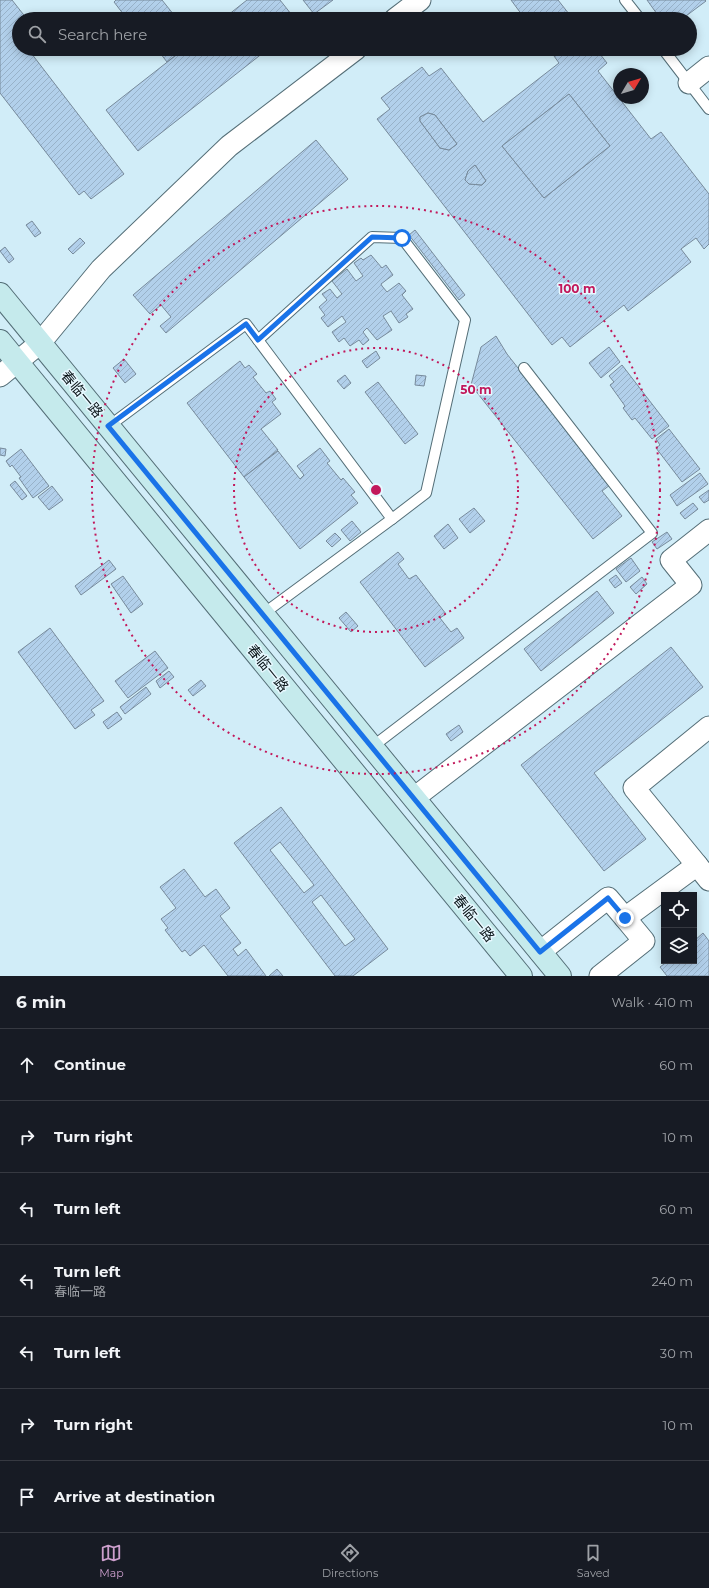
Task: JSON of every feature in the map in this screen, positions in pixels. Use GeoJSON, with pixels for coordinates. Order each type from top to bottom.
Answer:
{"type":"FeatureCollection","features":[{"type":"Feature","properties":{"kind":"main road","name":"春临一路"},"geometry":{"type":"LineString","coordinates":[[0,294],[560,976]]}},
{"type":"Feature","properties":{"kind":"main road","name":"春临一路"},"geometry":{"type":"LineString","coordinates":[[0,341],[521,976]]}},
{"type":"Feature","properties":{"kind":"street"},"geometry":{"type":"LineString","coordinates":[[404,12],[420,0]]}},
{"type":"Feature","properties":{"kind":"street"},"geometry":{"type":"LineString","coordinates":[[0,376],[40,343],[101,269],[229,146],[347,56]]}},
{"type":"Feature","properties":{"kind":"street"},"geometry":{"type":"LineString","coordinates":[[689,83],[709,67]]}},
{"type":"Feature","properties":{"kind":"street"},"geometry":{"type":"LineString","coordinates":[[414,798],[691,585],[671,560],[709,530]]}},
{"type":"Feature","properties":{"kind":"street"},"geometry":{"type":"LineString","coordinates":[[625,918],[703,872],[634,788],[709,727]]}},
{"type":"Feature","properties":{"kind":"street"},"geometry":{"type":"LineString","coordinates":[[540,952],[608,898],[644,941],[600,976]]}},
{"type":"Feature","properties":{"kind":"lane"},"geometry":{"type":"LineString","coordinates":[[625,0],[634,12]]}},
{"type":"Feature","properties":{"kind":"lane"},"geometry":{"type":"LineString","coordinates":[[668,56],[709,109]]}},
{"type":"Feature","properties":{"kind":"lane"},"geometry":{"type":"LineString","coordinates":[[258,340],[372,237],[402,238],[466,320],[426,493],[263,614]]}},
{"type":"Feature","properties":{"kind":"lane"},"geometry":{"type":"LineString","coordinates":[[108,426],[246,324],[392,519]]}},
{"type":"Feature","properties":{"kind":"lane"},"geometry":{"type":"LineString","coordinates":[[372,747],[652,533],[524,368]]}},
{"type":"Feature","properties":{"kind":"building"},"geometry":{"type":"Polygon","coordinates":[[[0,0],[12,0],[21,12],[12,12],[12,56],[33,56],[124,174],[91,199],[84,191],[79,195],[0,93],[0,0]]]}},
{"type":"Feature","properties":{"kind":"building"},"geometry":{"type":"Polygon","coordinates":[[[116,0],[162,0],[172,12],[122,12],[114,2],[116,0]]]}},
{"type":"Feature","properties":{"kind":"building"},"geometry":{"type":"Polygon","coordinates":[[[247,0],[280,0],[289,12],[232,12],[247,0]]]}},
{"type":"Feature","properties":{"kind":"building"},"geometry":{"type":"Polygon","coordinates":[[[303,0],[333,0],[317,12],[312,12],[303,0]]]}},
{"type":"Feature","properties":{"kind":"building"},"geometry":{"type":"Polygon","coordinates":[[[511,0],[558,0],[567,12],[520,12],[511,0]]]}},
{"type":"Feature","properties":{"kind":"building"},"geometry":{"type":"Polygon","coordinates":[[[647,0],[706,1],[691,12],[656,12],[647,0]]]}},
{"type":"Feature","properties":{"kind":"building"},"geometry":{"type":"Polygon","coordinates":[[[162,56],[175,56],[167,62],[162,56]]]}},
{"type":"Feature","properties":{"kind":"building"},"geometry":{"type":"Polygon","coordinates":[[[175,56],[259,56],[138,151],[106,110],[175,56]]]}},
{"type":"Feature","properties":{"kind":"building"},"geometry":{"type":"Polygon","coordinates":[[[554,56],[602,56],[607,63],[598,71],[613,90],[613,104],[624,104],[651,139],[661,132],[709,194],[709,244],[704,249],[696,238],[681,249],[691,262],[628,311],[624,305],[570,347],[562,337],[552,345],[377,119],[390,109],[381,98],[422,67],[429,76],[441,68],[483,122],[559,63],[554,56]],[[569,94],[502,146],[544,198],[610,146],[569,94]],[[428,113],[420,117],[420,121],[440,148],[449,150],[457,144],[435,115],[428,113]],[[475,165],[468,171],[465,180],[469,184],[482,185],[486,181],[475,165]]]}},
{"type":"Feature","properties":{"kind":"building"},"geometry":{"type":"Polygon","coordinates":[[[569,94],[610,146],[544,198],[502,146],[569,94]]]}},
{"type":"Feature","properties":{"kind":"building"},"geometry":{"type":"Polygon","coordinates":[[[428,113],[435,115],[457,144],[449,150],[440,148],[420,121],[420,117],[428,113]]]}},
{"type":"Feature","properties":{"kind":"building"},"geometry":{"type":"Polygon","coordinates":[[[316,140],[348,179],[166,333],[160,326],[171,317],[161,305],[150,314],[133,295],[316,140]]]}},
{"type":"Feature","properties":{"kind":"building"},"geometry":{"type":"Polygon","coordinates":[[[475,165],[486,181],[482,185],[469,184],[465,180],[468,171],[475,165]]]}},
{"type":"Feature","properties":{"kind":"building"},"geometry":{"type":"Polygon","coordinates":[[[32,221],[41,233],[35,237],[26,225],[32,221]]]}},
{"type":"Feature","properties":{"kind":"building"},"geometry":{"type":"Polygon","coordinates":[[[415,230],[465,295],[459,300],[409,235],[415,230]]]}},
{"type":"Feature","properties":{"kind":"building"},"geometry":{"type":"Polygon","coordinates":[[[80,238],[85,243],[73,254],[68,249],[80,238]]]}},
{"type":"Feature","properties":{"kind":"building"},"geometry":{"type":"Polygon","coordinates":[[[5,247],[14,259],[9,263],[0,251],[5,247]]]}},
{"type":"Feature","properties":{"kind":"building"},"geometry":{"type":"Polygon","coordinates":[[[371,255],[382,268],[386,265],[393,275],[381,284],[382,286],[387,292],[399,283],[406,291],[402,295],[413,309],[406,314],[408,317],[399,323],[391,311],[383,316],[392,330],[377,340],[367,328],[363,332],[369,340],[363,345],[359,340],[350,346],[344,338],[339,342],[332,332],[346,322],[342,316],[328,327],[321,318],[325,315],[319,307],[327,300],[322,294],[330,289],[337,298],[342,294],[332,281],[347,269],[356,281],[363,276],[354,263],[361,258],[363,260],[371,255]]]}},
{"type":"Feature","properties":{"kind":"building"},"geometry":{"type":"Polygon","coordinates":[[[496,336],[507,354],[610,485],[602,491],[622,516],[593,539],[471,385],[481,347],[496,336]]]}},
{"type":"Feature","properties":{"kind":"building"},"geometry":{"type":"Polygon","coordinates":[[[609,347],[620,362],[601,378],[589,363],[609,347]]]}},
{"type":"Feature","properties":{"kind":"building"},"geometry":{"type":"Polygon","coordinates":[[[376,351],[380,358],[367,368],[362,361],[376,351]]]}},
{"type":"Feature","properties":{"kind":"building"},"geometry":{"type":"Polygon","coordinates":[[[124,359],[136,374],[125,383],[113,368],[124,359]]]}},
{"type":"Feature","properties":{"kind":"building"},"geometry":{"type":"Polygon","coordinates":[[[240,361],[245,368],[249,365],[257,374],[253,377],[266,393],[270,391],[276,399],[272,402],[281,414],[261,429],[278,450],[244,477],[187,403],[240,361]]]}},
{"type":"Feature","properties":{"kind":"building"},"geometry":{"type":"Polygon","coordinates":[[[622,365],[669,426],[652,439],[635,418],[632,420],[623,408],[625,406],[610,385],[614,382],[609,376],[622,365]]]}},
{"type":"Feature","properties":{"kind":"building"},"geometry":{"type":"Polygon","coordinates":[[[345,375],[351,383],[344,389],[337,381],[345,375]]]}},
{"type":"Feature","properties":{"kind":"building"},"geometry":{"type":"Polygon","coordinates":[[[416,375],[426,376],[424,386],[415,385],[416,375]]]}},
{"type":"Feature","properties":{"kind":"building"},"geometry":{"type":"Polygon","coordinates":[[[378,382],[418,434],[405,444],[365,392],[378,382]]]}},
{"type":"Feature","properties":{"kind":"building"},"geometry":{"type":"Polygon","coordinates":[[[669,429],[700,469],[682,482],[656,448],[660,445],[656,439],[669,429]]]}},
{"type":"Feature","properties":{"kind":"building"},"geometry":{"type":"Polygon","coordinates":[[[0,448],[6,449],[5,456],[0,455],[0,448]]]}},
{"type":"Feature","properties":{"kind":"building"},"geometry":{"type":"Polygon","coordinates":[[[320,448],[330,461],[327,463],[341,480],[343,478],[355,492],[351,495],[358,503],[300,549],[244,477],[278,451],[300,479],[304,475],[297,466],[320,448]]]}},
{"type":"Feature","properties":{"kind":"building"},"geometry":{"type":"Polygon","coordinates":[[[21,449],[49,486],[33,498],[19,478],[21,477],[12,465],[10,467],[6,461],[21,449]]]}},
{"type":"Feature","properties":{"kind":"building"},"geometry":{"type":"Polygon","coordinates":[[[700,473],[708,484],[677,506],[670,495],[700,473]]]}},
{"type":"Feature","properties":{"kind":"building"},"geometry":{"type":"Polygon","coordinates":[[[15,481],[27,496],[22,500],[10,485],[15,481]]]}},
{"type":"Feature","properties":{"kind":"building"},"geometry":{"type":"Polygon","coordinates":[[[52,486],[63,500],[49,510],[38,497],[52,486]]]}},
{"type":"Feature","properties":{"kind":"building"},"geometry":{"type":"Polygon","coordinates":[[[709,490],[709,500],[704,503],[699,497],[709,490]]]}},
{"type":"Feature","properties":{"kind":"building"},"geometry":{"type":"Polygon","coordinates":[[[693,503],[698,509],[685,519],[680,513],[693,503]]]}},
{"type":"Feature","properties":{"kind":"building"},"geometry":{"type":"Polygon","coordinates":[[[474,508],[485,521],[470,533],[459,519],[474,508]]]}},
{"type":"Feature","properties":{"kind":"building"},"geometry":{"type":"Polygon","coordinates":[[[352,521],[361,532],[350,541],[341,530],[352,521]]]}},
{"type":"Feature","properties":{"kind":"building"},"geometry":{"type":"Polygon","coordinates":[[[448,524],[458,538],[444,549],[434,536],[448,524]]]}},
{"type":"Feature","properties":{"kind":"building"},"geometry":{"type":"Polygon","coordinates":[[[667,532],[672,539],[657,549],[652,542],[667,532]]]}},
{"type":"Feature","properties":{"kind":"building"},"geometry":{"type":"Polygon","coordinates":[[[335,533],[341,539],[332,547],[326,541],[335,533]]]}},
{"type":"Feature","properties":{"kind":"building"},"geometry":{"type":"Polygon","coordinates":[[[398,552],[404,559],[398,564],[409,579],[416,575],[446,614],[440,618],[451,632],[457,628],[464,638],[425,667],[360,582],[398,552]]]}},
{"type":"Feature","properties":{"kind":"building"},"geometry":{"type":"Polygon","coordinates":[[[631,558],[640,571],[626,582],[616,569],[631,558]]]}},
{"type":"Feature","properties":{"kind":"building"},"geometry":{"type":"Polygon","coordinates":[[[109,560],[116,569],[81,595],[75,586],[109,560]]]}},
{"type":"Feature","properties":{"kind":"building"},"geometry":{"type":"Polygon","coordinates":[[[616,575],[622,583],[615,588],[609,580],[616,575]]]}},
{"type":"Feature","properties":{"kind":"building"},"geometry":{"type":"Polygon","coordinates":[[[123,576],[143,604],[131,613],[111,584],[123,576]]]}},
{"type":"Feature","properties":{"kind":"building"},"geometry":{"type":"Polygon","coordinates":[[[642,577],[647,584],[636,594],[630,587],[642,577]]]}},
{"type":"Feature","properties":{"kind":"building"},"geometry":{"type":"Polygon","coordinates":[[[597,591],[614,613],[541,671],[524,649],[597,591]]]}},
{"type":"Feature","properties":{"kind":"building"},"geometry":{"type":"Polygon","coordinates":[[[346,612],[358,626],[351,632],[339,618],[346,612]]]}},
{"type":"Feature","properties":{"kind":"building"},"geometry":{"type":"Polygon","coordinates":[[[50,628],[104,701],[91,710],[95,715],[75,729],[18,652],[50,628]]]}},
{"type":"Feature","properties":{"kind":"building"},"geometry":{"type":"Polygon","coordinates":[[[671,647],[703,687],[594,773],[646,839],[604,871],[521,765],[671,647]]]}},
{"type":"Feature","properties":{"kind":"building"},"geometry":{"type":"Polygon","coordinates":[[[155,651],[168,668],[128,698],[115,681],[155,651]]]}},
{"type":"Feature","properties":{"kind":"building"},"geometry":{"type":"Polygon","coordinates":[[[169,671],[174,677],[160,688],[156,681],[169,671]]]}},
{"type":"Feature","properties":{"kind":"building"},"geometry":{"type":"Polygon","coordinates":[[[201,680],[206,686],[193,696],[188,690],[201,680]]]}},
{"type":"Feature","properties":{"kind":"building"},"geometry":{"type":"Polygon","coordinates":[[[146,687],[151,694],[125,714],[120,707],[146,687]]]}},
{"type":"Feature","properties":{"kind":"building"},"geometry":{"type":"Polygon","coordinates":[[[117,712],[122,719],[108,729],[103,722],[117,712]]]}},
{"type":"Feature","properties":{"kind":"building"},"geometry":{"type":"Polygon","coordinates":[[[459,725],[463,732],[451,741],[446,734],[459,725]]]}},
{"type":"Feature","properties":{"kind":"building"},"geometry":{"type":"Polygon","coordinates":[[[281,807],[388,949],[353,976],[335,976],[234,843],[281,807]],[[280,842],[270,850],[304,893],[314,885],[280,842]],[[321,895],[312,902],[345,946],[355,939],[321,895]]]}},
{"type":"Feature","properties":{"kind":"building"},"geometry":{"type":"Polygon","coordinates":[[[184,869],[205,897],[216,889],[230,908],[220,916],[241,943],[233,949],[238,956],[246,949],[266,976],[228,976],[204,945],[190,956],[185,950],[182,952],[165,930],[168,928],[161,919],[176,908],[160,887],[184,869]]]}},
{"type":"Feature","properties":{"kind":"building"},"geometry":{"type":"Polygon","coordinates":[[[703,933],[709,941],[709,976],[667,976],[660,967],[664,964],[697,964],[697,938],[703,933]]]}},
{"type":"Feature","properties":{"kind":"building"},"geometry":{"type":"Polygon","coordinates":[[[277,969],[283,976],[269,976],[277,969]]]}},
{"type":"Feature","properties":{"kind":"route"},"geometry":{"type":"LineString","coordinates":[[402,238],[372,237],[258,340],[246,324],[108,426],[540,952],[608,898],[625,918]]}}]}
